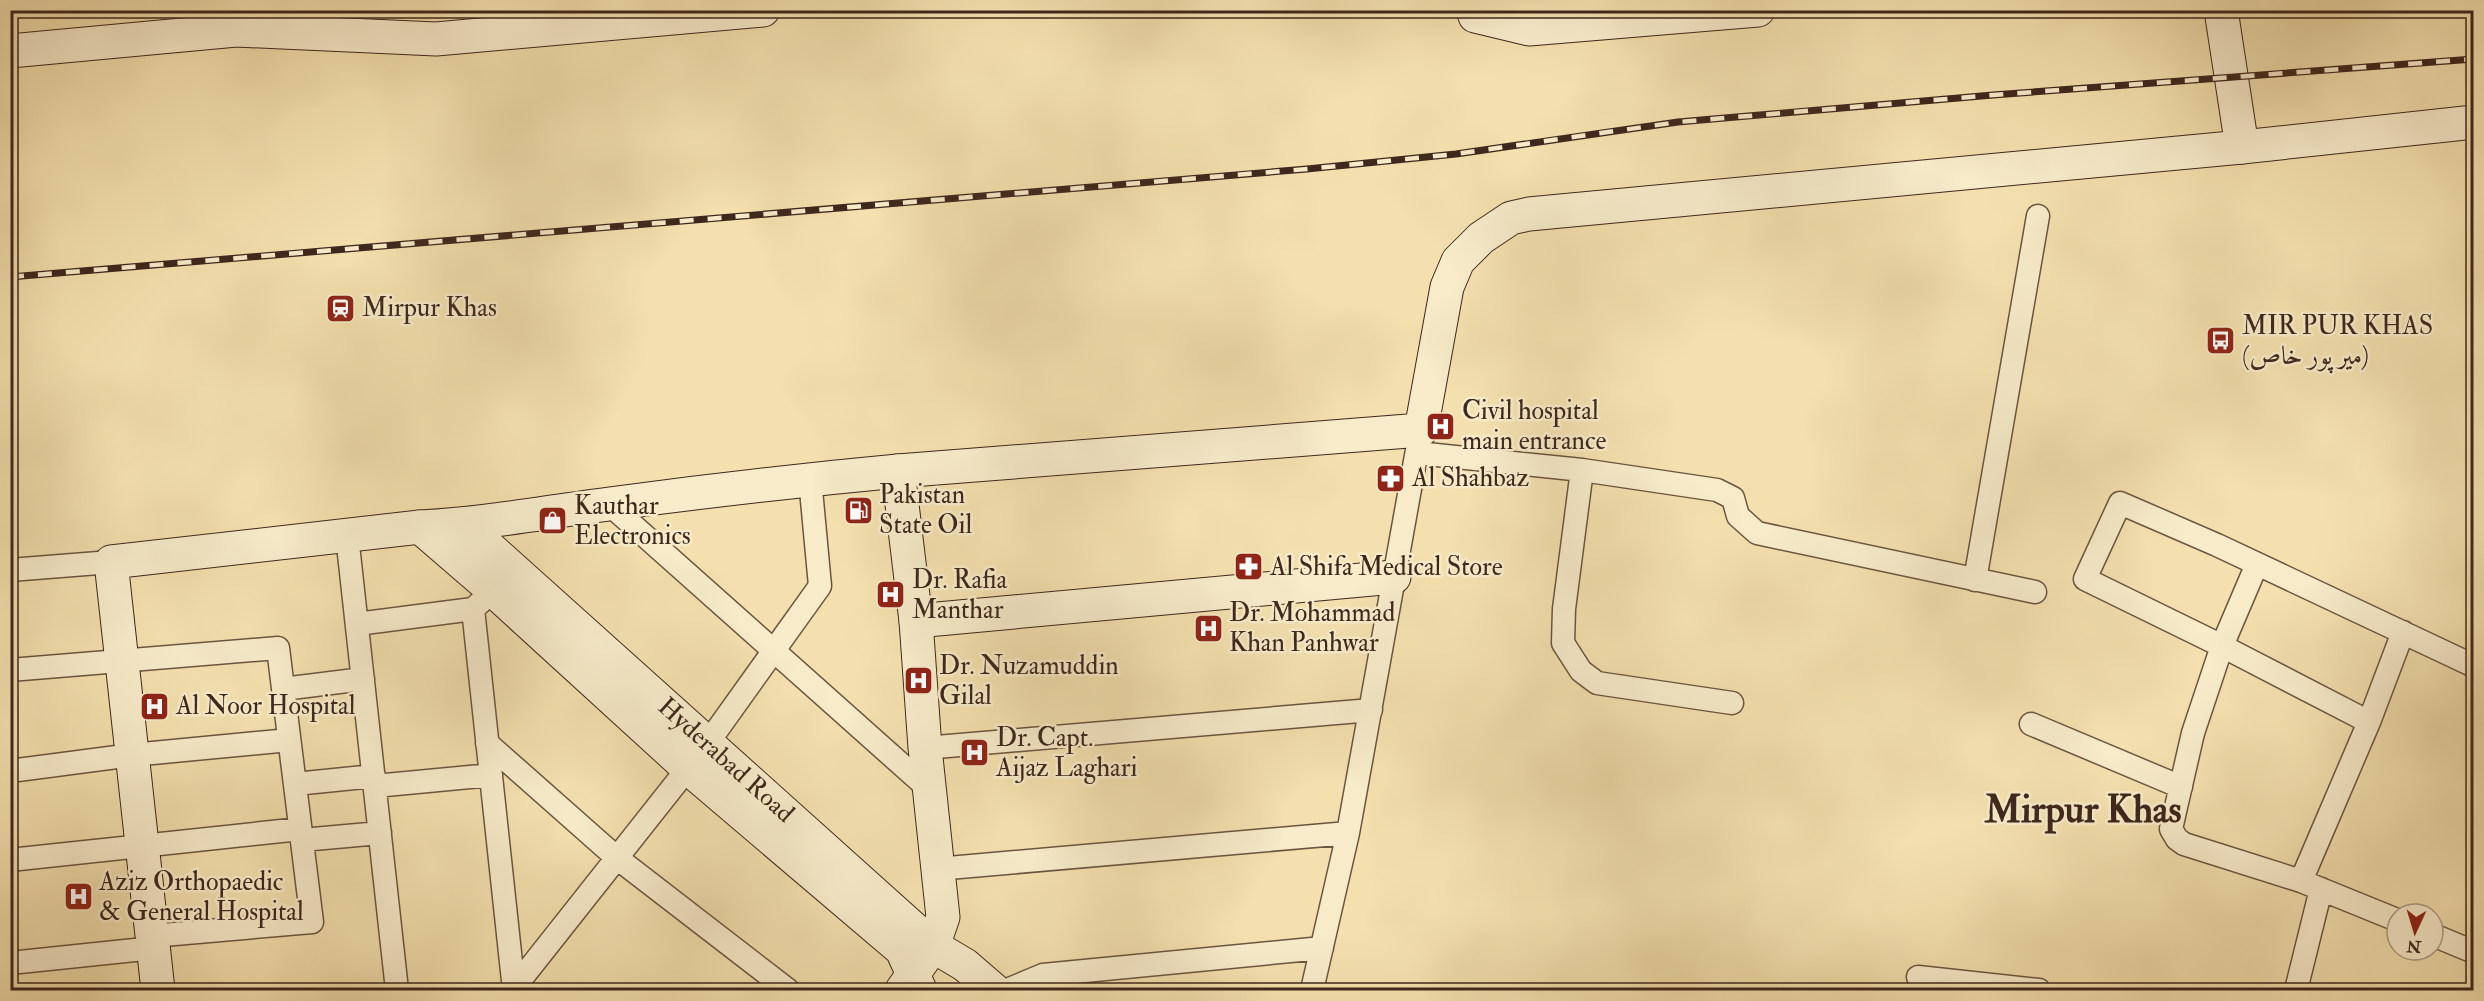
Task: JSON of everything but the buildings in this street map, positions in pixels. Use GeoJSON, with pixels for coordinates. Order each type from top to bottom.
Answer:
{"type":"FeatureCollection","features":[{"type":"Feature","properties":{"kind":"main road"},"geometry":{"type":"LineString","coordinates":[[1473,10],[1475,16],[1527,20],[1749,11]]}},
{"type":"Feature","properties":{"kind":"main road"},"geometry":{"type":"LineString","coordinates":[[2221,10],[2242,147]]}},
{"type":"Feature","properties":{"kind":"main road"},"geometry":{"type":"LineString","coordinates":[[10,51],[236,30],[436,39],[532,21],[761,11]]}},
{"type":"Feature","properties":{"kind":"main road"},"geometry":{"type":"LineString","coordinates":[[158,990],[111,562],[420,527],[464,525],[810,479],[898,471],[1419,441],[1447,287],[1458,261],[1481,238],[1511,218],[1529,214],[2474,123]]}},
{"type":"Feature","properties":{"kind":"main road"},"geometry":{"type":"LineString","coordinates":[[898,471],[916,621],[925,748],[943,916],[933,946],[912,985]]}},
{"type":"Feature","properties":{"kind":"main road","name":"Hyderabad Road"},"geometry":{"type":"LineString","coordinates":[[464,525],[697,756],[902,950],[912,985]]}},
{"type":"Feature","properties":{"kind":"main road","name":"Hyderabad Road"},"geometry":{"type":"LineString","coordinates":[[420,527],[483,600],[697,756],[933,946],[964,965],[976,984]]}},
{"type":"Feature","properties":{"kind":"main road"},"geometry":{"type":"LineString","coordinates":[[916,621],[1394,577]]}},
{"type":"Feature","properties":{"kind":"street"},"geometry":{"type":"LineString","coordinates":[[1975,580],[2038,216]]}},
{"type":"Feature","properties":{"kind":"street"},"geometry":{"type":"LineString","coordinates":[[1312,990],[1348,833],[1419,441],[1582,470],[1718,490],[1733,498],[1738,516],[1757,533],[2035,592]]}},
{"type":"Feature","properties":{"kind":"street"},"geometry":{"type":"LineString","coordinates":[[1582,470],[1564,609],[1563,643],[1571,658],[1581,671],[1597,683],[1732,703]]}},
{"type":"Feature","properties":{"kind":"street"},"geometry":{"type":"LineString","coordinates":[[514,989],[697,756],[820,586],[810,479]]}},
{"type":"Feature","properties":{"kind":"street"},"geometry":{"type":"LineString","coordinates":[[2369,722],[2085,579],[2120,503],[2257,564],[2474,666]]}},
{"type":"Feature","properties":{"kind":"street"},"geometry":{"type":"LineString","coordinates":[[609,504],[930,790]]}},
{"type":"Feature","properties":{"kind":"street"},"geometry":{"type":"LineString","coordinates":[[347,536],[397,990]]}},
{"type":"Feature","properties":{"kind":"street"},"geometry":{"type":"LineString","coordinates":[[10,570],[111,562]]}},
{"type":"Feature","properties":{"kind":"street"},"geometry":{"type":"LineString","coordinates":[[2257,564],[2222,646],[2193,733],[2171,829],[2184,844],[2311,885],[2385,915]]}},
{"type":"Feature","properties":{"kind":"street"},"geometry":{"type":"LineString","coordinates":[[357,624],[483,600],[487,743],[514,989]]}},
{"type":"Feature","properties":{"kind":"street"},"geometry":{"type":"LineString","coordinates":[[2296,990],[2311,885],[2403,632]]}},
{"type":"Feature","properties":{"kind":"street"},"geometry":{"type":"LineString","coordinates":[[10,670],[278,648],[312,922],[10,963]]}},
{"type":"Feature","properties":{"kind":"street"},"geometry":{"type":"LineString","coordinates":[[283,689],[363,679]]}},
{"type":"Feature","properties":{"kind":"street"},"geometry":{"type":"LineString","coordinates":[[925,748],[1371,710]]}},
{"type":"Feature","properties":{"kind":"street"},"geometry":{"type":"LineString","coordinates":[[2031,724],[2181,787]]}},
{"type":"Feature","properties":{"kind":"street"},"geometry":{"type":"LineString","coordinates":[[10,771],[132,755],[289,740]]}},
{"type":"Feature","properties":{"kind":"street"},"geometry":{"type":"LineString","coordinates":[[487,743],[617,858],[788,990]]}},
{"type":"Feature","properties":{"kind":"street"},"geometry":{"type":"LineString","coordinates":[[295,783],[491,775]]}},
{"type":"Feature","properties":{"kind":"street"},"geometry":{"type":"LineString","coordinates":[[10,860],[142,846],[301,834],[380,833]]}},
{"type":"Feature","properties":{"kind":"street"},"geometry":{"type":"LineString","coordinates":[[937,869],[1348,833]]}},
{"type":"Feature","properties":{"kind":"street"},"geometry":{"type":"LineString","coordinates":[[2445,940],[2474,952]]}},
{"type":"Feature","properties":{"kind":"street"},"geometry":{"type":"LineString","coordinates":[[1007,990],[1043,975],[1322,948]]}},
{"type":"Feature","properties":{"kind":"street"},"geometry":{"type":"LineString","coordinates":[[1054,974],[1076,990]]}},
{"type":"Feature","properties":{"kind":"street"},"geometry":{"type":"LineString","coordinates":[[1918,977],[2039,990]]}},
{"type":"Feature","properties":{"kind":"railway"},"geometry":{"type":"LineString","coordinates":[[10,277],[1307,169],[1456,154],[1678,122],[1993,95],[2474,59]]}},
{"type":"Feature","properties":{"kind":"place","name":"Mirpur Khas"},"geometry":{"type":"Point","coordinates":[341,308]}},
{"type":"Feature","properties":{"kind":"place","name":"MIR PUR KHAS (میر پور خاص)"},"geometry":{"type":"Point","coordinates":[2221,341]}},
{"type":"Feature","properties":{"kind":"place","name":"Civil hospital main entrance"},"geometry":{"type":"Point","coordinates":[1441,426]}},
{"type":"Feature","properties":{"kind":"place","name":"Al Shahbaz"},"geometry":{"type":"Point","coordinates":[1391,478]}},
{"type":"Feature","properties":{"kind":"place","name":"Pakistan State Oil"},"geometry":{"type":"Point","coordinates":[858,510]}},
{"type":"Feature","properties":{"kind":"place","name":"Kauthar Electronics"},"geometry":{"type":"Point","coordinates":[553,521]}},
{"type":"Feature","properties":{"kind":"place","name":"Al Shifa Medical Store"},"geometry":{"type":"Point","coordinates":[1249,567]}},
{"type":"Feature","properties":{"kind":"place","name":"Dr. Rafia Manthar"},"geometry":{"type":"Point","coordinates":[891,595]}},
{"type":"Feature","properties":{"kind":"place","name":"Dr. Mohammad Khan Panhwar"},"geometry":{"type":"Point","coordinates":[1208,628]}},
{"type":"Feature","properties":{"kind":"place","name":"Dr. Nuzamuddin Gilal"},"geometry":{"type":"Point","coordinates":[918,681]}},
{"type":"Feature","properties":{"kind":"place","name":"Al Noor Hospital"},"geometry":{"type":"Point","coordinates":[155,706]}},
{"type":"Feature","properties":{"kind":"place","name":"Dr. Capt. Aijaz Laghari"},"geometry":{"type":"Point","coordinates":[975,753]}},
{"type":"Feature","properties":{"kind":"place","name":"Aziz Orthopaedic & General Hospital"},"geometry":{"type":"Point","coordinates":[78,897]}},
{"type":"Feature","properties":{"kind":"district","name":"Mirpur Khas"},"geometry":{"type":"Point","coordinates":[2083,810]}}]}
